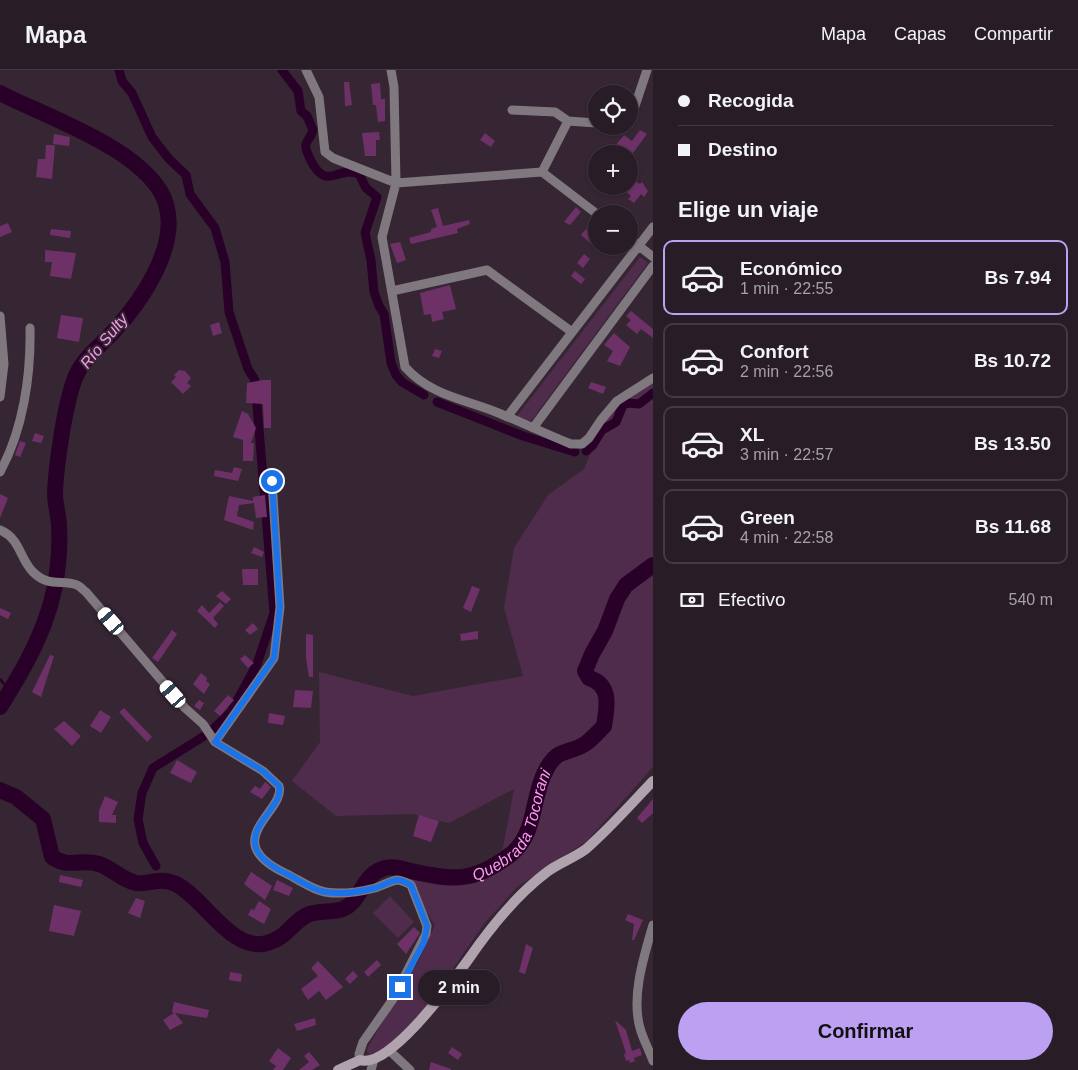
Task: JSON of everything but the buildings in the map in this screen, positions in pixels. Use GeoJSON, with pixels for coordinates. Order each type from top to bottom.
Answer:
{"type":"FeatureCollection","features":[{"type":"Feature","properties":{"kind":"street"},"geometry":{"type":"LineString","coordinates":[[306,70],[318,97],[325,152],[334,158],[396,183],[542,172],[588,208]]}},
{"type":"Feature","properties":{"kind":"street"},"geometry":{"type":"LineString","coordinates":[[391,70],[394,87],[396,183],[382,237],[405,367],[417,380],[449,397],[507,417],[571,444],[582,444],[589,438],[600,420],[617,401],[653,378]]}},
{"type":"Feature","properties":{"kind":"street"},"geometry":{"type":"LineString","coordinates":[[638,95],[646,70]]}},
{"type":"Feature","properties":{"kind":"street"},"geometry":{"type":"LineString","coordinates":[[512,110],[555,112],[568,121],[588,122]]}},
{"type":"Feature","properties":{"kind":"street"},"geometry":{"type":"LineString","coordinates":[[542,172],[568,121]]}},
{"type":"Feature","properties":{"kind":"street"},"geometry":{"type":"LineString","coordinates":[[507,417],[653,227]]}},
{"type":"Feature","properties":{"kind":"street"},"geometry":{"type":"LineString","coordinates":[[639,246],[653,257]]}},
{"type":"Feature","properties":{"kind":"street"},"geometry":{"type":"LineString","coordinates":[[533,428],[650,276],[653,266]]}},
{"type":"Feature","properties":{"kind":"street"},"geometry":{"type":"LineString","coordinates":[[392,292],[487,270],[572,332]]}},
{"type":"Feature","properties":{"kind":"street"},"geometry":{"type":"LineString","coordinates":[[0,316],[4,364],[0,397]]}},
{"type":"Feature","properties":{"kind":"street"},"geometry":{"type":"LineString","coordinates":[[0,472],[12,450],[19,423],[25,387],[30,328]]}},
{"type":"Feature","properties":{"kind":"street"},"geometry":{"type":"LineString","coordinates":[[215,742],[274,658],[280,607],[272,481]]}},
{"type":"Feature","properties":{"kind":"street"},"geometry":{"type":"LineString","coordinates":[[0,530],[16,541],[32,571],[46,581],[76,584],[86,592],[185,708],[203,724],[215,742],[263,771],[279,786],[279,797],[259,824],[257,831],[257,848],[264,862],[324,892],[346,893],[374,888],[398,880],[411,885],[427,926],[426,934],[393,999],[363,1042],[359,1054],[360,1060]]}},
{"type":"Feature","properties":{"kind":"street"},"geometry":{"type":"LineString","coordinates":[[360,1060],[372,1066],[392,1053],[423,1022],[486,934],[526,890],[547,872],[584,851],[653,781]]}},
{"type":"Feature","properties":{"kind":"street"},"geometry":{"type":"LineString","coordinates":[[653,925],[643,961],[637,1012],[640,1028],[653,1061]]}},
{"type":"Feature","properties":{"kind":"street"},"geometry":{"type":"LineString","coordinates":[[392,1053],[410,1070]]}},
{"type":"Feature","properties":{"kind":"street"},"geometry":{"type":"LineString","coordinates":[[338,1070],[360,1060]]}},
{"type":"Feature","properties":{"kind":"shaded area"},"geometry":{"type":"Polygon","coordinates":[[[640,257],[648,263],[531,421],[517,416],[640,257]]]}},
{"type":"Feature","properties":{"kind":"shaded area"},"geometry":{"type":"Polygon","coordinates":[[[653,381],[653,767],[587,841],[517,887],[484,924],[417,1020],[401,1038],[377,1053],[369,1055],[368,1047],[418,962],[435,925],[397,869],[428,876],[452,876],[474,869],[502,853],[514,789],[449,823],[413,814],[336,816],[292,781],[320,742],[319,672],[413,696],[523,676],[504,608],[514,548],[548,495],[584,469],[609,408],[653,381]]]}},
{"type":"Feature","properties":{"kind":"shaded area"},"geometry":{"type":"Polygon","coordinates":[[[390,896],[414,922],[398,938],[373,913],[390,896]]]}},
{"type":"Feature","properties":{"kind":"waterway"},"geometry":{"type":"LineString","coordinates":[[119,70],[122,81],[132,93],[152,137],[169,159],[186,175],[190,194],[215,228],[225,262],[229,312],[248,369],[255,380],[274,613],[257,664],[231,712],[213,729]]}},
{"type":"Feature","properties":{"kind":"waterway"},"geometry":{"type":"LineString","coordinates":[[282,70],[298,91],[301,111],[307,116],[313,130],[306,148],[316,169],[327,176],[351,172],[359,174],[366,188],[377,197],[365,233],[371,260],[374,292],[384,314],[391,363],[396,375],[402,382],[424,395]]}},
{"type":"Feature","properties":{"kind":"waterway","name":"Río Sulty"},"geometry":{"type":"LineString","coordinates":[[0,93],[69,125],[119,152],[140,168],[156,185],[166,204],[169,221],[162,255],[146,290],[124,320],[87,359],[78,371],[71,389],[57,467],[55,493],[59,523],[59,544],[54,591],[36,643],[0,707]]}},
{"type":"Feature","properties":{"kind":"waterway"},"geometry":{"type":"LineString","coordinates":[[586,451],[592,446],[602,430],[616,422],[623,405],[628,403],[639,404],[653,393]]}},
{"type":"Feature","properties":{"kind":"waterway"},"geometry":{"type":"LineString","coordinates":[[437,402],[523,436],[575,452]]}},
{"type":"Feature","properties":{"kind":"waterway","name":"Quebrada Tocorani"},"geometry":{"type":"LineString","coordinates":[[0,790],[16,797],[43,819],[52,857],[58,861],[70,863],[92,862],[136,883],[165,881],[176,884],[187,891],[230,932],[242,940],[254,944],[274,941],[307,915],[343,909],[354,900],[375,872],[385,868],[396,868],[440,877],[474,875],[497,864],[519,847],[533,815],[541,781],[550,763],[563,752],[585,744],[604,726],[607,704],[605,691],[596,681],[589,678],[585,671],[605,631],[617,599],[626,585],[653,565]]}},
{"type":"Feature","properties":{"kind":"waterway"},"geometry":{"type":"LineString","coordinates":[[0,679],[10,691]]}},
{"type":"Feature","properties":{"kind":"waterway"},"geometry":{"type":"LineString","coordinates":[[156,866],[143,843],[138,819],[142,793],[153,768],[209,733]]}},
{"type":"Feature","properties":{"kind":"route"},"geometry":{"type":"LineString","coordinates":[[272,481],[280,607],[274,658],[215,742],[263,771],[279,786],[281,791],[279,797],[259,824],[257,831],[257,848],[264,862],[324,892],[346,893],[374,888],[398,880],[411,885],[427,926],[424,942],[400,987]]}}]}
